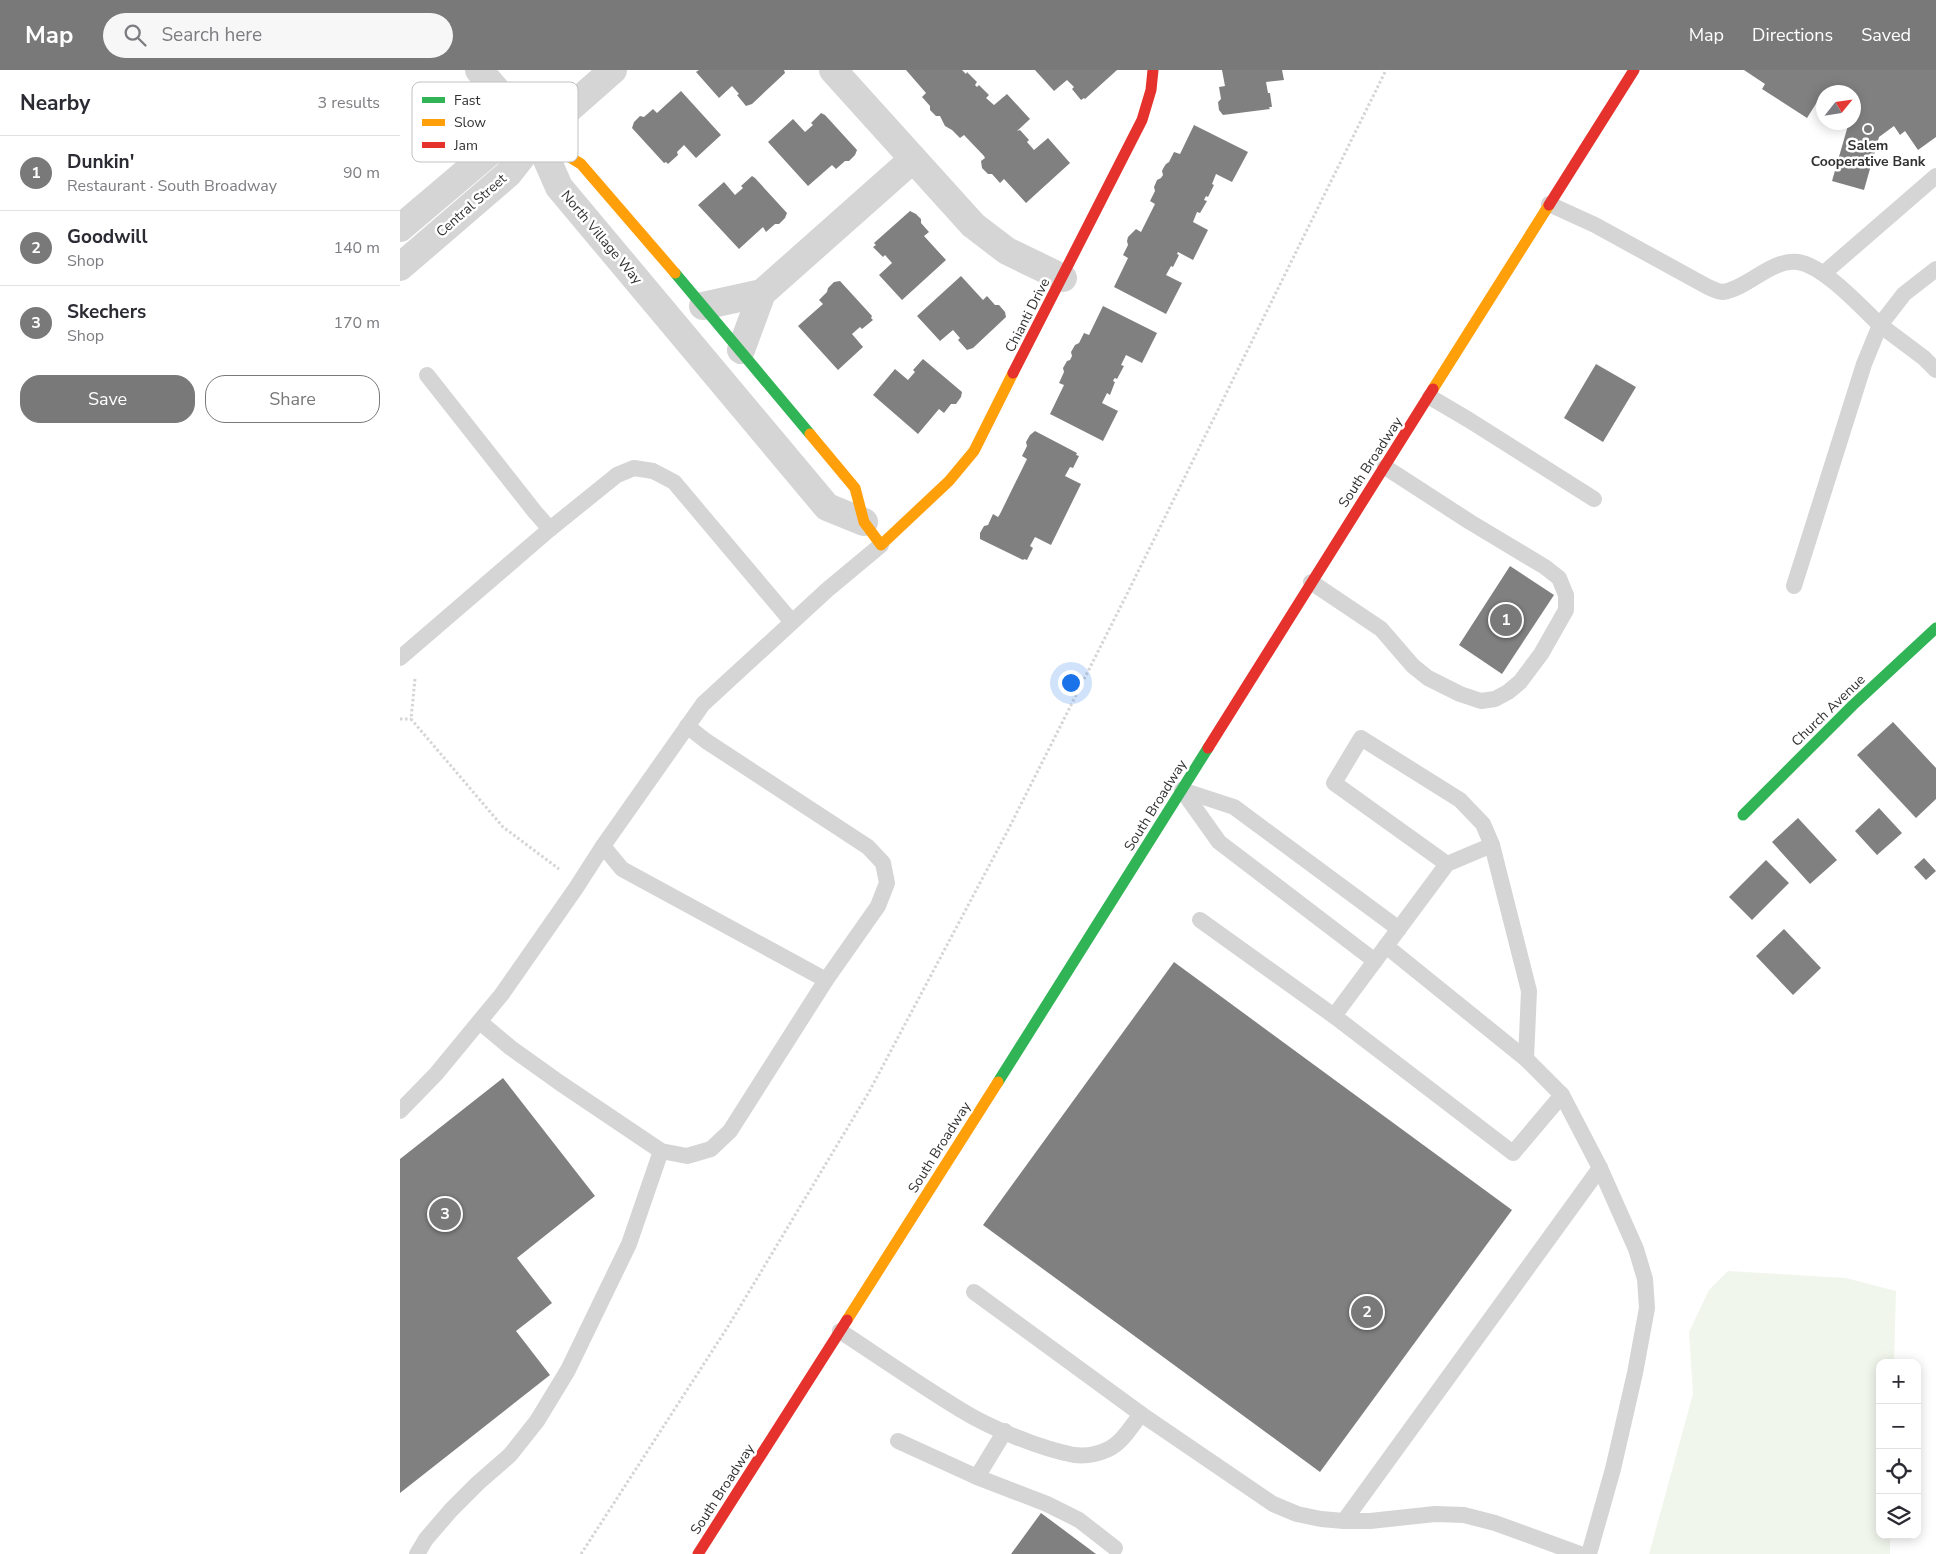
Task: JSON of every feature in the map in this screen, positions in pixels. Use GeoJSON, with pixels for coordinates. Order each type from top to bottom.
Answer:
{"type":"FeatureCollection","features":[{"type":"Feature","properties":{"kind":"main road","name":"Chianti Drive"},"geometry":{"type":"LineString","coordinates":[[881,545],[949,481],[974,451],[1142,120],[1151,90],[1153,70]]}},
{"type":"Feature","properties":{"kind":"main road","name":"South Broadway"},"geometry":{"type":"LineString","coordinates":[[698,1554],[1182,790],[1311,582],[1430,397],[1634,70]]}},
{"type":"Feature","properties":{"kind":"main road"},"geometry":{"type":"LineString","coordinates":[[578,162],[741,350],[854,488],[864,522],[881,545]]}},
{"type":"Feature","properties":{"kind":"main road","name":"Church Avenue"},"geometry":{"type":"LineString","coordinates":[[1743,815],[1853,705],[1936,628]]}},
{"type":"Feature","properties":{"kind":"street","name":"North Village Way"},"geometry":{"type":"LineString","coordinates":[[479,70],[489,82]]}},
{"type":"Feature","properties":{"kind":"street","name":"Central Street"},"geometry":{"type":"LineString","coordinates":[[578,101],[613,70]]}},
{"type":"Feature","properties":{"kind":"street"},"geometry":{"type":"LineString","coordinates":[[833,70],[973,225],[1007,251],[1063,278]]}},
{"type":"Feature","properties":{"kind":"street"},"geometry":{"type":"LineString","coordinates":[[741,350],[762,293],[913,159]]}},
{"type":"Feature","properties":{"kind":"street","name":"Central Street"},"geometry":{"type":"LineString","coordinates":[[400,228],[477,162]]}},
{"type":"Feature","properties":{"kind":"street","name":"Central Street"},"geometry":{"type":"LineString","coordinates":[[400,267],[508,174],[518,162]]}},
{"type":"Feature","properties":{"kind":"street","name":"North Village Way"},"geometry":{"type":"LineString","coordinates":[[548,162],[560,187],[827,508],[864,522]]}},
{"type":"Feature","properties":{"kind":"street"},"geometry":{"type":"LineString","coordinates":[[703,306],[762,293]]}},
{"type":"Feature","properties":{"kind":"lane"},"geometry":{"type":"LineString","coordinates":[[1824,273],[1936,176]]}},
{"type":"Feature","properties":{"kind":"lane"},"geometry":{"type":"LineString","coordinates":[[1549,204],[1595,225],[1708,287],[1721,292],[1734,288],[1767,270],[1786,264],[1798,262],[1824,273],[1880,325],[1924,358],[1936,370]]}},
{"type":"Feature","properties":{"kind":"lane"},"geometry":{"type":"LineString","coordinates":[[1794,586],[1864,364],[1880,325],[1904,294],[1936,268]]}},
{"type":"Feature","properties":{"kind":"lane"},"geometry":{"type":"LineString","coordinates":[[427,375],[550,529]]}},
{"type":"Feature","properties":{"kind":"lane"},"geometry":{"type":"LineString","coordinates":[[1430,397],[1470,420],[1594,499]]}},
{"type":"Feature","properties":{"kind":"lane"},"geometry":{"type":"LineString","coordinates":[[1311,582],[1381,629],[1413,666],[1428,678],[1460,694],[1481,701],[1495,699],[1508,692],[1520,682],[1541,654],[1566,610],[1566,594],[1559,578],[1545,567],[1384,467]]}},
{"type":"Feature","properties":{"kind":"lane"},"geometry":{"type":"LineString","coordinates":[[400,658],[550,529],[617,475],[634,468],[653,471],[674,482],[792,622]]}},
{"type":"Feature","properties":{"kind":"lane"},"geometry":{"type":"LineString","coordinates":[[400,1111],[436,1074],[502,994],[703,704],[792,622],[881,545]]}},
{"type":"Feature","properties":{"kind":"lane"},"geometry":{"type":"LineString","coordinates":[[480,1022],[511,1048],[560,1083],[661,1151],[687,1156],[711,1149],[730,1131],[826,980],[878,906],[887,883],[883,863],[868,846],[706,741],[687,726]]}},
{"type":"Feature","properties":{"kind":"lane"},"geometry":{"type":"LineString","coordinates":[[1447,864],[1334,782],[1361,738],[1460,800],[1483,824],[1492,845],[1529,991],[1526,1059]]}},
{"type":"Feature","properties":{"kind":"lane"},"geometry":{"type":"LineString","coordinates":[[1182,790],[1234,807],[1398,930]]}},
{"type":"Feature","properties":{"kind":"lane"},"geometry":{"type":"LineString","coordinates":[[1182,790],[1220,842],[1375,961]]}},
{"type":"Feature","properties":{"kind":"lane"},"geometry":{"type":"LineString","coordinates":[[1334,1016],[1447,864],[1492,845]]}},
{"type":"Feature","properties":{"kind":"lane"},"geometry":{"type":"LineString","coordinates":[[603,846],[622,869],[826,980]]}},
{"type":"Feature","properties":{"kind":"lane"},"geometry":{"type":"LineString","coordinates":[[1200,920],[1334,1016],[1513,1153],[1562,1095]]}},
{"type":"Feature","properties":{"kind":"lane"},"geometry":{"type":"LineString","coordinates":[[1386,946],[1526,1059],[1562,1095],[1600,1168],[1636,1249],[1645,1279],[1647,1308],[1635,1373],[1613,1469],[1589,1554]]}},
{"type":"Feature","properties":{"kind":"lane"},"geometry":{"type":"LineString","coordinates":[[418,1554],[426,1539],[451,1510],[510,1455],[538,1421],[568,1370],[629,1244],[661,1151]]}},
{"type":"Feature","properties":{"kind":"lane"},"geometry":{"type":"LineString","coordinates":[[1344,1521],[1600,1168]]}},
{"type":"Feature","properties":{"kind":"lane"},"geometry":{"type":"LineString","coordinates":[[974,1292],[1141,1414],[1273,1504],[1297,1514],[1344,1521],[1370,1521],[1435,1514],[1464,1515],[1495,1522],[1580,1554]]}},
{"type":"Feature","properties":{"kind":"lane"},"geometry":{"type":"LineString","coordinates":[[840,1331],[963,1412],[1046,1447],[1075,1455],[1092,1455],[1105,1451],[1120,1442],[1141,1414]]}},
{"type":"Feature","properties":{"kind":"lane"},"geometry":{"type":"LineString","coordinates":[[977,1477],[1005,1431]]}},
{"type":"Feature","properties":{"kind":"lane"},"geometry":{"type":"LineString","coordinates":[[898,1441],[977,1477],[1047,1504],[1079,1520],[1116,1548]]}},
{"type":"Feature","properties":{"kind":"path"},"geometry":{"type":"LineString","coordinates":[[581,1554],[729,1325],[869,1092],[1007,832],[1386,70]]}},
{"type":"Feature","properties":{"kind":"path"},"geometry":{"type":"LineString","coordinates":[[415,679],[411,718],[504,827],[561,870]]}},
{"type":"Feature","properties":{"kind":"path"},"geometry":{"type":"LineString","coordinates":[[400,719],[411,718]]}},
{"type":"Feature","properties":{"kind":"shaded area"},"geometry":{"type":"Polygon","coordinates":[[[1728,1271],[1846,1278],[1896,1291],[1894,1359],[1876,1359],[1876,1539],[1890,1539],[1890,1554],[1649,1554],[1693,1394],[1689,1332],[1709,1290],[1728,1271]]]}},
{"type":"Feature","properties":{"kind":"building"},"geometry":{"type":"Polygon","coordinates":[[[699,70],[784,70],[785,73],[752,104],[746,106],[732,86],[719,98],[696,72],[699,70]]]}},
{"type":"Feature","properties":{"kind":"building"},"geometry":{"type":"Polygon","coordinates":[[[906,70],[962,70],[966,74],[967,72],[977,82],[975,85],[977,87],[979,85],[989,95],[986,98],[994,105],[1007,94],[1030,119],[1017,131],[1020,130],[1029,140],[1027,142],[1034,150],[1048,138],[1070,163],[1026,203],[1004,179],[1000,183],[992,174],[988,174],[982,168],[981,161],[985,158],[984,156],[964,135],[960,138],[945,126],[940,116],[936,116],[930,110],[930,106],[922,97],[926,93],[906,70]]]}},
{"type":"Feature","properties":{"kind":"building"},"geometry":{"type":"Polygon","coordinates":[[[1035,70],[1117,70],[1085,99],[1081,100],[1072,89],[1074,87],[1067,80],[1054,91],[1035,70]]]}},
{"type":"Feature","properties":{"kind":"building"},"geometry":{"type":"Polygon","coordinates":[[[1222,70],[1282,70],[1284,80],[1266,82],[1268,93],[1270,93],[1272,107],[1269,107],[1270,109],[1223,115],[1219,110],[1218,102],[1221,99],[1219,87],[1225,86],[1222,70]]]}},
{"type":"Feature","properties":{"kind":"building","name":"Salem Cooperative Bank"},"geometry":{"type":"Polygon","coordinates":[[[1744,70],[1936,70],[1936,137],[1918,150],[1905,131],[1900,135],[1894,126],[1879,137],[1864,190],[1832,181],[1847,130],[1861,130],[1861,85],[1816,85],[1816,104],[1807,118],[1762,89],[1765,84],[1744,70]]]}},
{"type":"Feature","properties":{"kind":"building"},"geometry":{"type":"Polygon","coordinates":[[[681,91],[721,135],[696,158],[684,145],[677,152],[678,155],[668,164],[664,163],[632,128],[634,122],[640,116],[644,117],[653,109],[657,113],[681,91]]]}},
{"type":"Feature","properties":{"kind":"building"},"geometry":{"type":"Polygon","coordinates":[[[821,113],[857,150],[849,161],[845,161],[836,169],[832,165],[808,186],[768,142],[793,119],[805,132],[813,125],[811,123],[821,113]]]}},
{"type":"Feature","properties":{"kind":"building"},"geometry":{"type":"Polygon","coordinates":[[[1194,125],[1248,152],[1232,182],[1216,174],[1212,184],[1214,185],[1208,197],[1206,196],[1204,200],[1207,201],[1200,213],[1197,212],[1193,222],[1208,230],[1193,260],[1178,252],[1177,254],[1179,255],[1173,267],[1171,266],[1166,275],[1182,283],[1166,314],[1114,287],[1128,258],[1123,255],[1128,245],[1128,237],[1136,229],[1141,232],[1155,204],[1150,201],[1155,191],[1154,187],[1157,180],[1163,175],[1162,171],[1174,152],[1180,154],[1194,125]]]}},
{"type":"Feature","properties":{"kind":"building"},"geometry":{"type":"Polygon","coordinates":[[[752,176],[787,213],[779,224],[775,224],[766,232],[763,227],[739,249],[698,205],[724,182],[735,195],[743,188],[741,186],[752,176]]]}},
{"type":"Feature","properties":{"kind":"building"},"geometry":{"type":"Polygon","coordinates":[[[910,211],[921,219],[921,223],[929,232],[924,236],[946,260],[902,300],[879,275],[892,263],[885,255],[883,257],[873,247],[876,245],[874,243],[910,211]]]}},
{"type":"Feature","properties":{"kind":"building"},"geometry":{"type":"Polygon","coordinates":[[[961,276],[983,300],[987,296],[995,305],[999,305],[1005,312],[1006,317],[973,348],[967,350],[958,340],[960,338],[953,330],[940,341],[917,316],[961,276]]]}},
{"type":"Feature","properties":{"kind":"building"},"geometry":{"type":"Polygon","coordinates":[[[840,281],[872,316],[873,320],[852,334],[863,347],[838,370],[798,326],[823,304],[819,300],[827,292],[828,288],[834,282],[840,281]]]}},
{"type":"Feature","properties":{"kind":"building"},"geometry":{"type":"Polygon","coordinates":[[[1103,306],[1157,333],[1142,363],[1126,355],[1121,365],[1124,366],[1117,379],[1115,378],[1113,381],[1115,382],[1110,395],[1107,393],[1102,403],[1118,411],[1103,441],[1050,414],[1064,385],[1059,383],[1064,372],[1063,368],[1067,361],[1070,360],[1071,352],[1075,345],[1079,343],[1084,333],[1089,335],[1103,306]]]}},
{"type":"Feature","properties":{"kind":"building"},"geometry":{"type":"Polygon","coordinates":[[[923,359],[962,392],[956,404],[951,404],[944,413],[939,409],[918,434],[873,395],[895,369],[908,380],[915,372],[913,370],[923,359]]]}},
{"type":"Feature","properties":{"kind":"building"},"geometry":{"type":"Polygon","coordinates":[[[1596,364],[1636,387],[1603,442],[1564,418],[1596,364]]]}},
{"type":"Feature","properties":{"kind":"building"},"geometry":{"type":"Polygon","coordinates":[[[1035,431],[1077,453],[1076,455],[1079,456],[1073,468],[1070,467],[1065,476],[1081,484],[1051,545],[1035,537],[1030,546],[1033,548],[1027,560],[1023,560],[980,539],[980,533],[984,526],[988,525],[993,514],[998,517],[1000,514],[1027,459],[1022,456],[1027,446],[1026,442],[1035,431]]]}},
{"type":"Feature","properties":{"kind":"building"},"geometry":{"type":"Polygon","coordinates":[[[1510,566],[1554,595],[1502,674],[1459,645],[1510,566]]]}},
{"type":"Feature","properties":{"kind":"building"},"geometry":{"type":"Polygon","coordinates":[[[1893,722],[1936,768],[1936,799],[1916,818],[1857,755],[1893,722]]]}},
{"type":"Feature","properties":{"kind":"building"},"geometry":{"type":"Polygon","coordinates":[[[1879,808],[1902,833],[1877,855],[1855,831],[1879,808]]]}},
{"type":"Feature","properties":{"kind":"building"},"geometry":{"type":"Polygon","coordinates":[[[1798,818],[1837,860],[1810,884],[1772,842],[1798,818]]]}},
{"type":"Feature","properties":{"kind":"building"},"geometry":{"type":"Polygon","coordinates":[[[1924,858],[1936,871],[1926,880],[1914,867],[1924,858]]]}},
{"type":"Feature","properties":{"kind":"building"},"geometry":{"type":"Polygon","coordinates":[[[1766,860],[1789,883],[1752,920],[1729,897],[1766,860]]]}},
{"type":"Feature","properties":{"kind":"building"},"geometry":{"type":"Polygon","coordinates":[[[1784,929],[1821,968],[1793,995],[1756,956],[1784,929]]]}},
{"type":"Feature","properties":{"kind":"building"},"geometry":{"type":"Polygon","coordinates":[[[1174,962],[1512,1210],[1320,1472],[983,1225],[1174,962]]]}},
{"type":"Feature","properties":{"kind":"building"},"geometry":{"type":"Polygon","coordinates":[[[503,1078],[595,1196],[517,1258],[552,1303],[516,1331],[550,1375],[400,1493],[400,1159],[503,1078]]]}},
{"type":"Feature","properties":{"kind":"building"},"geometry":{"type":"Polygon","coordinates":[[[1041,1513],[1096,1554],[1011,1554],[1041,1513]]]}},
{"type":"Feature","properties":{"kind":"traffic: fast"},"geometry":{"type":"LineString","coordinates":[[675,273],[810,434]]}},
{"type":"Feature","properties":{"kind":"traffic: fast"},"geometry":{"type":"LineString","coordinates":[[1743,815],[1853,705],[1936,628]]}},
{"type":"Feature","properties":{"kind":"traffic: fast"},"geometry":{"type":"LineString","coordinates":[[998,1082],[1208,748]]}},
{"type":"Feature","properties":{"kind":"traffic: slow"},"geometry":{"type":"LineString","coordinates":[[578,162],[675,273]]}},
{"type":"Feature","properties":{"kind":"traffic: slow"},"geometry":{"type":"LineString","coordinates":[[1433,389],[1549,205]]}},
{"type":"Feature","properties":{"kind":"traffic: slow"},"geometry":{"type":"LineString","coordinates":[[810,434],[855,488],[864,522],[881,545],[949,481],[974,451],[1013,373]]}},
{"type":"Feature","properties":{"kind":"traffic: slow"},"geometry":{"type":"LineString","coordinates":[[847,1320],[998,1082]]}},
{"type":"Feature","properties":{"kind":"traffic: jam"},"geometry":{"type":"LineString","coordinates":[[1013,373],[1142,120],[1151,90],[1153,70]]}},
{"type":"Feature","properties":{"kind":"traffic: jam"},"geometry":{"type":"LineString","coordinates":[[1549,205],[1634,70]]}},
{"type":"Feature","properties":{"kind":"traffic: jam"},"geometry":{"type":"LineString","coordinates":[[1208,748],[1433,389]]}},
{"type":"Feature","properties":{"kind":"traffic: jam"},"geometry":{"type":"LineString","coordinates":[[698,1554],[847,1320]]}},
{"type":"Feature","properties":{"kind":"place","name":"Salem Cooperative Bank"},"geometry":{"type":"Point","coordinates":[1868,129]}},
{"type":"Feature","properties":{"kind":"place","name":"Dunkin'"},"geometry":{"type":"Point","coordinates":[1506,620]}},
{"type":"Feature","properties":{"kind":"place","name":"Skechers"},"geometry":{"type":"Point","coordinates":[445,1214]}},
{"type":"Feature","properties":{"kind":"place","name":"Goodwill"},"geometry":{"type":"Point","coordinates":[1367,1312]}}]}
